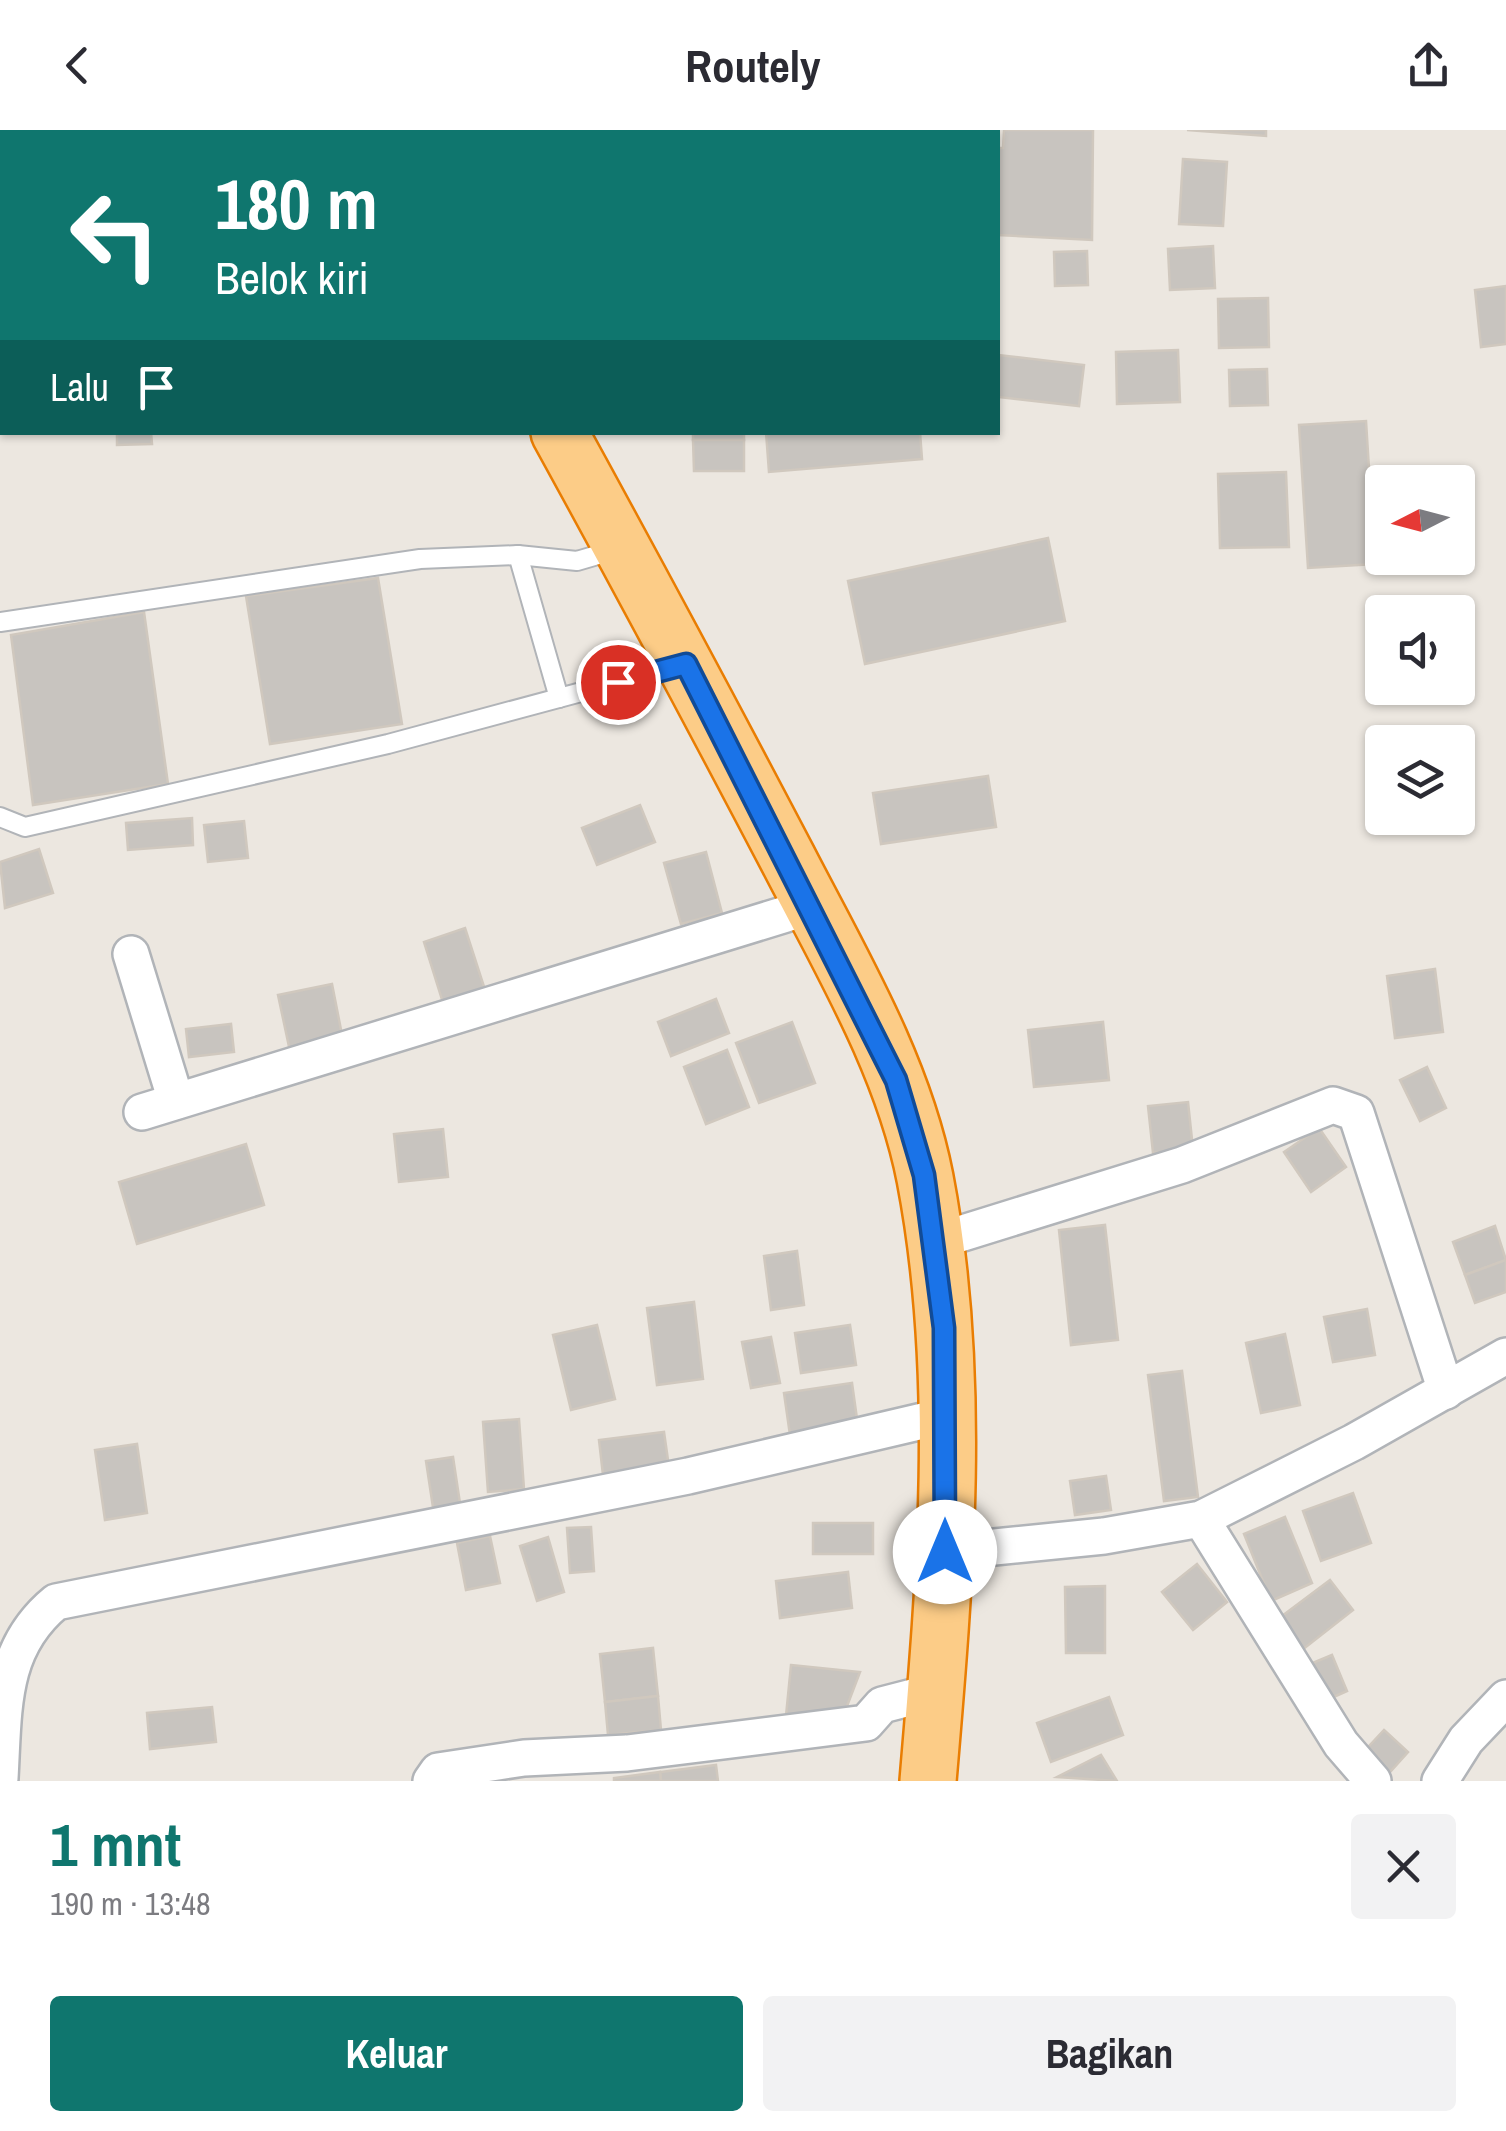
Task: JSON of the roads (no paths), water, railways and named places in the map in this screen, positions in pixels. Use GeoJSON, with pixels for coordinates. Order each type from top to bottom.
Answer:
{"type":"FeatureCollection","features":[{"type":"Feature","properties":{"kind":"highway"},"geometry":{"type":"LineString","coordinates":[[562,435],[812,906],[896,1080],[924,1175],[944,1328],[945,1552],[928,1781]]}},
{"type":"Feature","properties":{"kind":"street"},"geometry":{"type":"LineString","coordinates":[[142,1112],[812,906]]}},
{"type":"Feature","properties":{"kind":"street"},"geometry":{"type":"LineString","coordinates":[[131,954],[176,1101]]}},
{"type":"Feature","properties":{"kind":"street"},"geometry":{"type":"LineString","coordinates":[[934,1242],[1182,1165],[1333,1105],[1344,1106],[1356,1113],[1446,1391]]}},
{"type":"Feature","properties":{"kind":"street"},"geometry":{"type":"LineString","coordinates":[[945,1552],[1104,1536],[1202,1519],[1506,1356]]}},
{"type":"Feature","properties":{"kind":"street"},"geometry":{"type":"LineString","coordinates":[[0,1778],[7,1667],[30,1621],[56,1602],[631,1488],[944,1416]]}},
{"type":"Feature","properties":{"kind":"street"},"geometry":{"type":"LineString","coordinates":[[1202,1519],[1341,1744],[1373,1781]]}},
{"type":"Feature","properties":{"kind":"street"},"geometry":{"type":"LineString","coordinates":[[431,1781],[438,1770],[524,1758],[627,1753],[866,1723],[882,1705],[936,1692]]}},
{"type":"Feature","properties":{"kind":"street"},"geometry":{"type":"LineString","coordinates":[[1440,1781],[1466,1740],[1506,1698]]}},
{"type":"Feature","properties":{"kind":"lane"},"geometry":{"type":"LineString","coordinates":[[0,622],[420,559],[518,555],[577,560],[622,548]]}},
{"type":"Feature","properties":{"kind":"lane"},"geometry":{"type":"LineString","coordinates":[[518,555],[559,698]]}},
{"type":"Feature","properties":{"kind":"lane"},"geometry":{"type":"LineString","coordinates":[[0,817],[25,827],[388,744],[686,664]]}}]}
